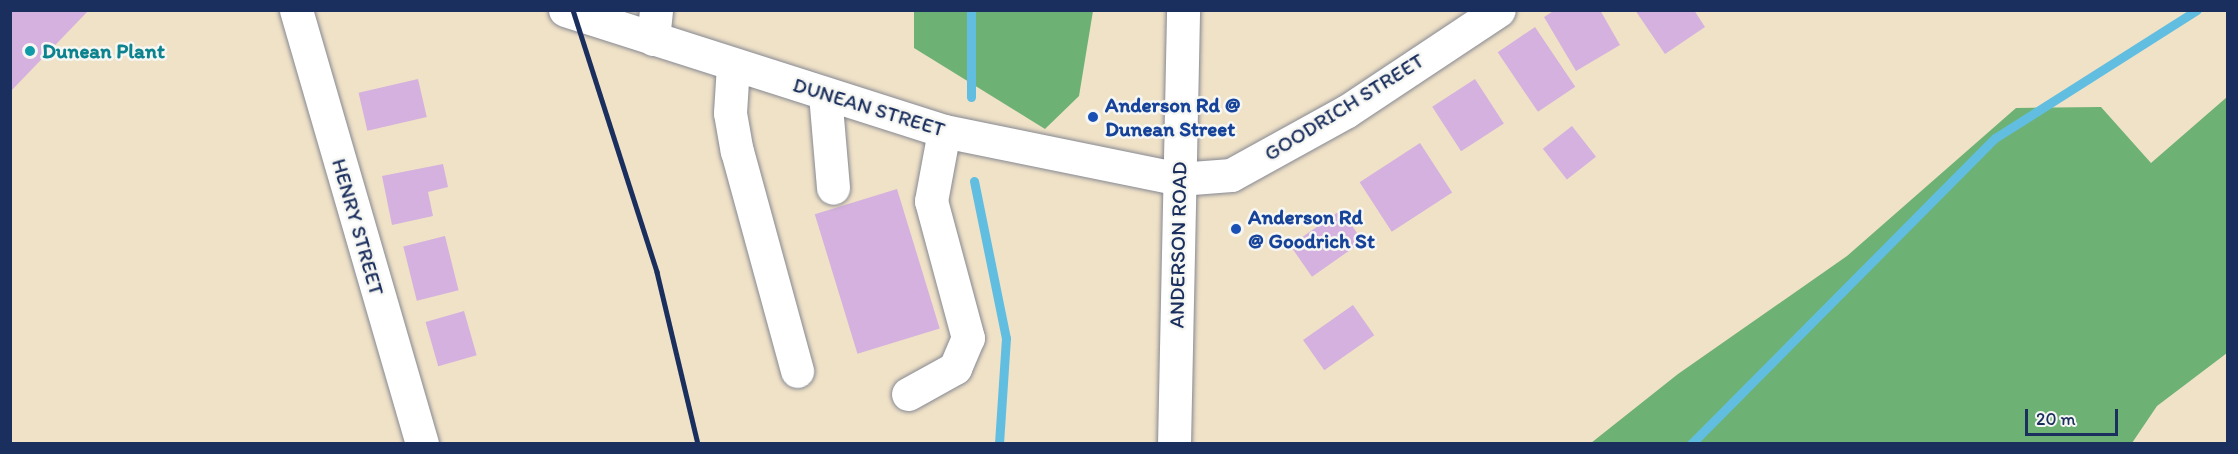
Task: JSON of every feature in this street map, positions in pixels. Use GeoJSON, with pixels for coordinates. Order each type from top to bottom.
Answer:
{"type":"FeatureCollection","features":[{"type":"Feature","properties":{"kind":"street","name":"HENRY STREET"},"geometry":{"type":"LineString","coordinates":[[296,10],[422,444]]}},
{"type":"Feature","properties":{"kind":"street","name":"DUNEAN STREET"},"geometry":{"type":"LineString","coordinates":[[565,10],[654,25],[733,65],[944,131],[1179,179]]}},
{"type":"Feature","properties":{"kind":"street","name":"ANDERSON ROAD"},"geometry":{"type":"LineString","coordinates":[[1174,444],[1183,10]]}},
{"type":"Feature","properties":{"kind":"street","name":"GOODRICH STREET"},"geometry":{"type":"LineString","coordinates":[[1179,179],[1231,175],[1347,111],[1499,10]]}},
{"type":"Feature","properties":{"kind":"street"},"geometry":{"type":"LineString","coordinates":[[733,65],[730,113],[737,151],[797,371]]}},
{"type":"Feature","properties":{"kind":"street"},"geometry":{"type":"LineString","coordinates":[[825,94],[833,188]]}},
{"type":"Feature","properties":{"kind":"street"},"geometry":{"type":"LineString","coordinates":[[908,394],[955,368],[968,338],[931,201],[944,131]]}},
{"type":"Feature","properties":{"kind":"green space"},"geometry":{"type":"Polygon","coordinates":[[[914,11],[1093,11],[1079,96],[1045,129],[914,48],[914,11]]]}},
{"type":"Feature","properties":{"kind":"green space"},"geometry":{"type":"Polygon","coordinates":[[[2227,97],[2227,353],[2157,406],[2132,443],[1591,443],[1678,374],[1847,256],[2016,108],[2101,107],[2151,163],[2227,97]]]}},
{"type":"Feature","properties":{"kind":"building","name":"Dunean Plant"},"geometry":{"type":"Polygon","coordinates":[[[10,10],[89,10],[10,92],[10,10]]]}},
{"type":"Feature","properties":{"kind":"building"},"geometry":{"type":"Polygon","coordinates":[[[1555,10],[1600,10],[1620,45],[1576,71],[1544,17],[1555,10]]]}},
{"type":"Feature","properties":{"kind":"building"},"geometry":{"type":"Polygon","coordinates":[[[1635,10],[1694,10],[1705,27],[1665,54],[1635,10]]]}},
{"type":"Feature","properties":{"kind":"building"},"geometry":{"type":"Polygon","coordinates":[[[1535,27],[1575,87],[1538,112],[1498,52],[1535,27]]]}},
{"type":"Feature","properties":{"kind":"building"},"geometry":{"type":"Polygon","coordinates":[[[418,79],[427,117],[367,131],[359,93],[418,79]]]}},
{"type":"Feature","properties":{"kind":"building"},"geometry":{"type":"Polygon","coordinates":[[[1475,79],[1504,123],[1461,151],[1432,107],[1475,79]]]}},
{"type":"Feature","properties":{"kind":"building"},"geometry":{"type":"Polygon","coordinates":[[[1572,126],[1596,157],[1567,180],[1543,149],[1572,126]]]}},
{"type":"Feature","properties":{"kind":"building"},"geometry":{"type":"Polygon","coordinates":[[[1420,143],[1452,192],[1392,232],[1360,182],[1420,143]]]}},
{"type":"Feature","properties":{"kind":"building"},"geometry":{"type":"Polygon","coordinates":[[[443,164],[448,187],[428,192],[433,216],[392,225],[382,176],[443,164]]]}},
{"type":"Feature","properties":{"kind":"building"},"geometry":{"type":"Polygon","coordinates":[[[897,189],[940,329],[857,354],[815,214],[897,189]]]}},
{"type":"Feature","properties":{"kind":"building"},"geometry":{"type":"Polygon","coordinates":[[[1341,210],[1363,241],[1312,277],[1290,246],[1341,210]]]}},
{"type":"Feature","properties":{"kind":"building"},"geometry":{"type":"Polygon","coordinates":[[[445,236],[459,290],[417,301],[403,246],[445,236]]]}},
{"type":"Feature","properties":{"kind":"building"},"geometry":{"type":"Polygon","coordinates":[[[1353,305],[1374,335],[1324,370],[1303,340],[1353,305]]]}},
{"type":"Feature","properties":{"kind":"building"},"geometry":{"type":"Polygon","coordinates":[[[464,311],[477,355],[438,366],[426,322],[464,311]]]}},
{"type":"Feature","properties":{"kind":"waterway"},"geometry":{"type":"LineString","coordinates":[[971,10],[971,97]]}},
{"type":"Feature","properties":{"kind":"waterway"},"geometry":{"type":"LineString","coordinates":[[1691,444],[1995,138],[2197,10]]}},
{"type":"Feature","properties":{"kind":"waterway"},"geometry":{"type":"LineString","coordinates":[[974,181],[1006,338],[999,444]]}},
{"type":"Feature","properties":{"kind":"railway"},"geometry":{"type":"LineString","coordinates":[[573,10],[657,272],[698,444]]}},
{"type":"Feature","properties":{"kind":"place","name":"Dunean Plant"},"geometry":{"type":"Point","coordinates":[30,51]}},
{"type":"Feature","properties":{"kind":"place","name":"Anderson Rd @ Dunean Street"},"geometry":{"type":"Point","coordinates":[1093,117]}},
{"type":"Feature","properties":{"kind":"place","name":"Anderson Rd @ Goodrich St"},"geometry":{"type":"Point","coordinates":[1236,229]}}]}
